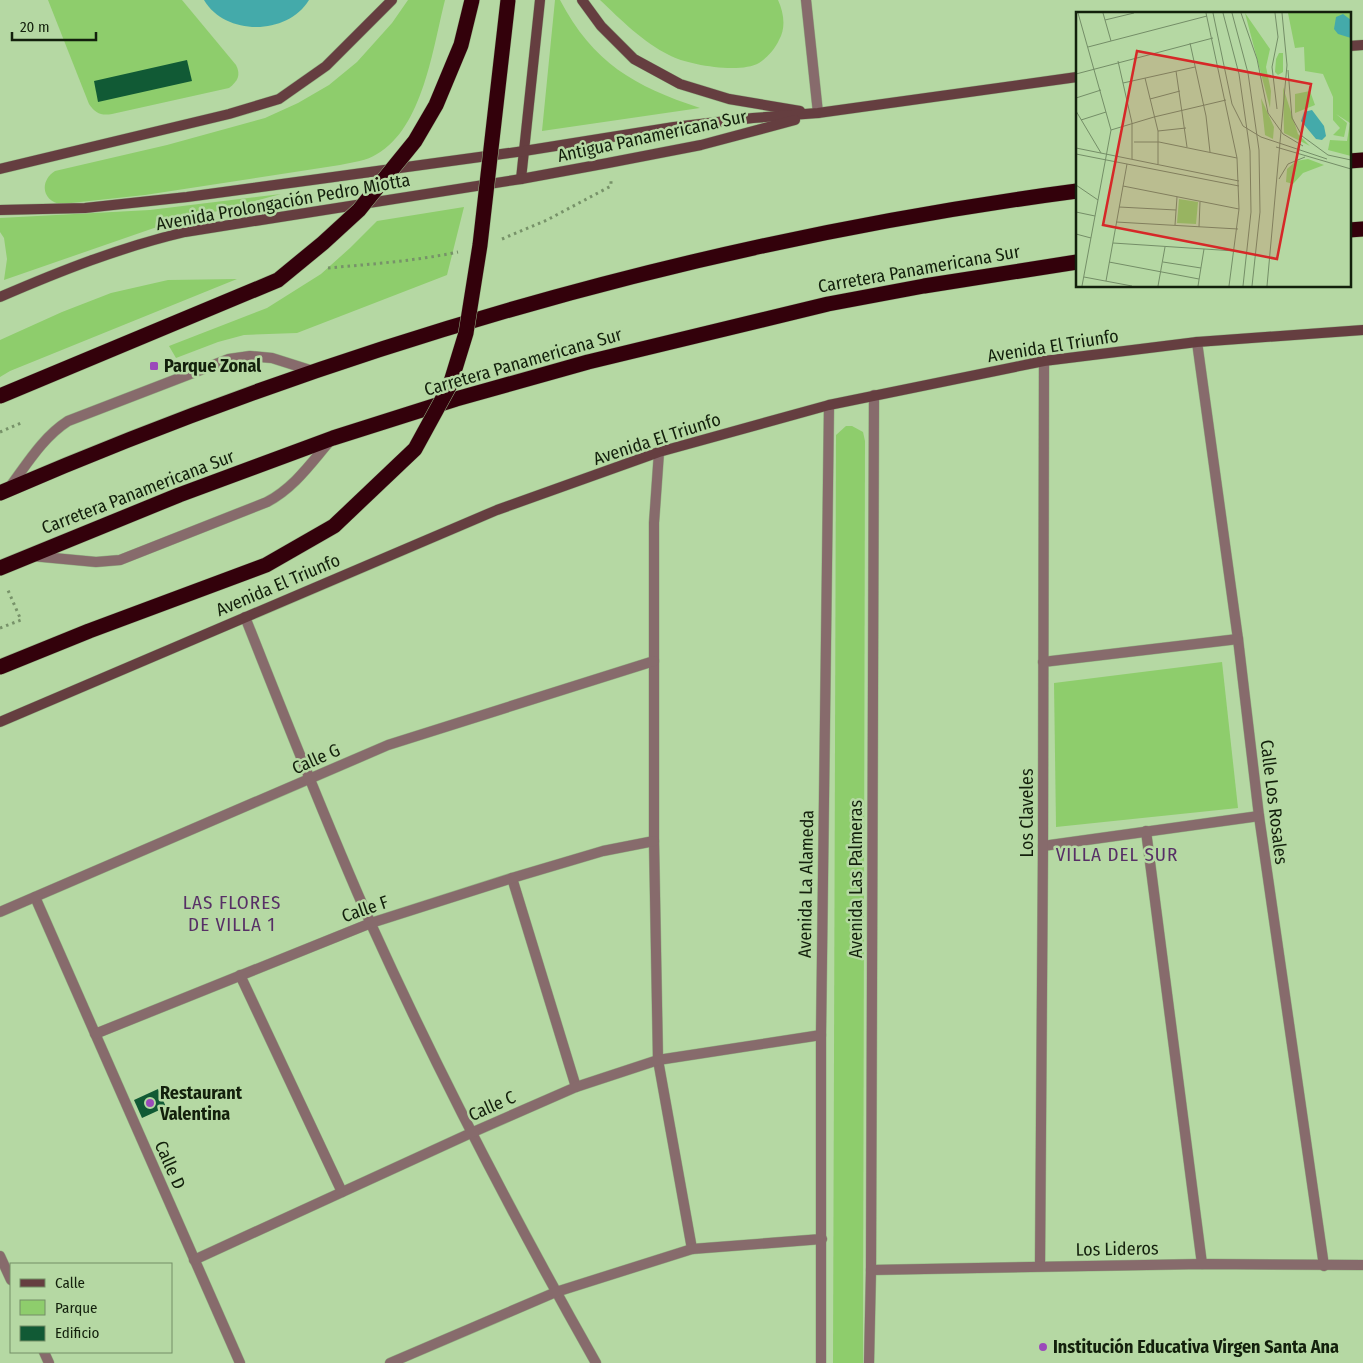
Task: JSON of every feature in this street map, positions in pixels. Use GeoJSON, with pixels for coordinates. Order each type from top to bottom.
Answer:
{"type":"FeatureCollection","features":[{"type":"Feature","properties":{"kind":"highway"},"geometry":{"type":"LineString","coordinates":[[0,396],[278,280],[323,243],[359,210],[419,134],[436,105],[461,45],[472,0]]}},
{"type":"Feature","properties":{"kind":"highway"},"geometry":{"type":"LineString","coordinates":[[0,667],[266,564],[334,526],[415,449],[450,385],[466,333],[480,245],[508,0]]}},
{"type":"Feature","properties":{"kind":"highway"},"geometry":{"type":"LineString","coordinates":[[1350,161],[1363,160]]}},
{"type":"Feature","properties":{"kind":"highway"},"geometry":{"type":"LineString","coordinates":[[4,492],[155,430],[313,371],[438,331],[570,294],[724,255],[910,216],[1076,191]]}},
{"type":"Feature","properties":{"kind":"highway"},"geometry":{"type":"LineString","coordinates":[[1350,230],[1363,229]]}},
{"type":"Feature","properties":{"kind":"highway","name":"Carretera Panamericana Sur"},"geometry":{"type":"LineString","coordinates":[[0,568],[179,495],[333,438],[456,399],[588,362],[828,304],[905,289],[1076,262]]}},
{"type":"Feature","properties":{"kind":"main road"},"geometry":{"type":"LineString","coordinates":[[0,169],[229,114],[279,98],[326,66],[392,0]]}},
{"type":"Feature","properties":{"kind":"main road"},"geometry":{"type":"LineString","coordinates":[[521,179],[540,0]]}},
{"type":"Feature","properties":{"kind":"main road"},"geometry":{"type":"LineString","coordinates":[[582,0],[601,26],[634,59],[680,84],[728,100],[818,114]]}},
{"type":"Feature","properties":{"kind":"main road"},"geometry":{"type":"LineString","coordinates":[[1350,46],[1363,45]]}},
{"type":"Feature","properties":{"kind":"main road","name":"Antigua Panamericana Sur"},"geometry":{"type":"LineString","coordinates":[[524,150],[674,127],[753,118],[818,114],[1076,77]]}},
{"type":"Feature","properties":{"kind":"main road","name":"Antigua Panamericana Sur"},"geometry":{"type":"LineString","coordinates":[[521,179],[701,146],[818,114]]}},
{"type":"Feature","properties":{"kind":"main road","name":"Avenida Prolongación Pedro Miotta"},"geometry":{"type":"LineString","coordinates":[[0,210],[85,208],[178,198],[524,150]]}},
{"type":"Feature","properties":{"kind":"main road","name":"Avenida Prolongación Pedro Miotta"},"geometry":{"type":"LineString","coordinates":[[0,297],[44,278],[136,245],[177,234],[521,179]]}},
{"type":"Feature","properties":{"kind":"main road","name":"Avenida El Triunfo"},"geometry":{"type":"LineString","coordinates":[[0,722],[498,510],[659,452],[829,404],[1044,361],[1197,342],[1363,330]]}},
{"type":"Feature","properties":{"kind":"street"},"geometry":{"type":"LineString","coordinates":[[806,0],[818,114]]}},
{"type":"Feature","properties":{"kind":"street","name":"Calle Los Rosales"},"geometry":{"type":"LineString","coordinates":[[1197,342],[1238,639],[1259,816],[1324,1266]]}},
{"type":"Feature","properties":{"kind":"street"},"geometry":{"type":"LineString","coordinates":[[4,492],[46,440],[68,421],[229,359],[250,356],[266,357],[313,371]]}},
{"type":"Feature","properties":{"kind":"street","name":"Los Claveles"},"geometry":{"type":"LineString","coordinates":[[1040,1266],[1044,361]]}},
{"type":"Feature","properties":{"kind":"street","name":"Avenida Las Palmeras"},"geometry":{"type":"LineString","coordinates":[[868,1363],[871,1270],[874,395]]}},
{"type":"Feature","properties":{"kind":"street","name":"Avenida La Alameda"},"geometry":{"type":"LineString","coordinates":[[821,1363],[821,1035],[829,404]]}},
{"type":"Feature","properties":{"kind":"street"},"geometry":{"type":"LineString","coordinates":[[28,555],[80,561],[105,562],[120,560],[278,497],[303,473],[333,438]]}},
{"type":"Feature","properties":{"kind":"street"},"geometry":{"type":"LineString","coordinates":[[659,452],[654,523],[654,841],[658,1060],[692,1249]]}},
{"type":"Feature","properties":{"kind":"street"},"geometry":{"type":"LineString","coordinates":[[245,617],[310,780],[371,923],[471,1133],[596,1363]]}},
{"type":"Feature","properties":{"kind":"street"},"geometry":{"type":"LineString","coordinates":[[1043,662],[1238,639]]}},
{"type":"Feature","properties":{"kind":"street","name":"Calle G"},"geometry":{"type":"LineString","coordinates":[[0,912],[388,745],[654,661]]}},
{"type":"Feature","properties":{"kind":"street"},"geometry":{"type":"LineString","coordinates":[[1043,846],[1259,816]]}},
{"type":"Feature","properties":{"kind":"street"},"geometry":{"type":"LineString","coordinates":[[1146,831],[1202,1264]]}},
{"type":"Feature","properties":{"kind":"street","name":"Calle F"},"geometry":{"type":"LineString","coordinates":[[95,1034],[240,974],[371,923],[603,851],[654,841]]}},
{"type":"Feature","properties":{"kind":"street"},"geometry":{"type":"LineString","coordinates":[[512,878],[576,1087]]}},
{"type":"Feature","properties":{"kind":"street","name":"Calle D"},"geometry":{"type":"LineString","coordinates":[[34,897],[240,1363]]}},
{"type":"Feature","properties":{"kind":"street"},"geometry":{"type":"LineString","coordinates":[[240,974],[342,1192]]}},
{"type":"Feature","properties":{"kind":"street","name":"Calle C"},"geometry":{"type":"LineString","coordinates":[[194,1260],[576,1087],[658,1060],[821,1035]]}},
{"type":"Feature","properties":{"kind":"street"},"geometry":{"type":"LineString","coordinates":[[390,1363],[556,1292],[692,1249],[822,1239]]}},
{"type":"Feature","properties":{"kind":"street"},"geometry":{"type":"LineString","coordinates":[[0,1256],[10,1278]]}},
{"type":"Feature","properties":{"kind":"street","name":"Los Lideros"},"geometry":{"type":"LineString","coordinates":[[871,1270],[1202,1264],[1363,1265]]}},
{"type":"Feature","properties":{"kind":"path"},"geometry":{"type":"LineString","coordinates":[[500,239],[547,220],[611,186],[608,163]]}},
{"type":"Feature","properties":{"kind":"path"},"geometry":{"type":"LineString","coordinates":[[325,268],[426,259],[459,252]]}},
{"type":"Feature","properties":{"kind":"path"},"geometry":{"type":"LineString","coordinates":[[0,432],[21,423]]}},
{"type":"Feature","properties":{"kind":"path"},"geometry":{"type":"LineString","coordinates":[[0,628],[21,620],[7,586]]}},
{"type":"Feature","properties":{"kind":"green space"},"geometry":{"type":"Polygon","coordinates":[[[48,0],[182,0],[236,65],[238,78],[229,88],[112,114],[105,115],[99,113],[89,104],[48,0]]]}},
{"type":"Feature","properties":{"kind":"green space"},"geometry":{"type":"Polygon","coordinates":[[[408,0],[445,0],[424,85],[416,106],[393,142],[377,154],[360,161],[340,165],[145,195],[62,204],[50,199],[47,195],[45,185],[50,175],[55,171],[167,145],[265,118],[298,103],[329,85],[357,62],[392,23],[408,0]]]}},
{"type":"Feature","properties":{"kind":"green space"},"geometry":{"type":"Polygon","coordinates":[[[555,0],[560,0],[573,22],[601,56],[618,69],[635,81],[655,91],[700,108],[542,131],[555,0]]]}},
{"type":"Feature","properties":{"kind":"green space"},"geometry":{"type":"Polygon","coordinates":[[[600,0],[778,0],[783,15],[783,31],[773,50],[759,63],[739,68],[700,65],[677,59],[650,44],[600,0]]]}},
{"type":"Feature","properties":{"kind":"green space"},"geometry":{"type":"Polygon","coordinates":[[[281,194],[154,228],[4,280],[7,259],[4,238],[0,232],[0,218],[150,210],[281,194]]]}},
{"type":"Feature","properties":{"kind":"green space"},"geometry":{"type":"Polygon","coordinates":[[[464,207],[447,275],[297,333],[244,335],[218,342],[176,358],[169,346],[267,308],[321,274],[377,221],[464,207]]]}},
{"type":"Feature","properties":{"kind":"green space"},"geometry":{"type":"Polygon","coordinates":[[[237,279],[10,371],[0,377],[0,340],[62,312],[111,293],[168,280],[237,279]]]}},
{"type":"Feature","properties":{"kind":"green space"},"geometry":{"type":"Polygon","coordinates":[[[846,426],[852,426],[863,432],[865,441],[863,1363],[833,1363],[836,435],[846,426]]]}},
{"type":"Feature","properties":{"kind":"green space"},"geometry":{"type":"Polygon","coordinates":[[[1222,662],[1238,808],[1056,827],[1054,683],[1222,662]]]}},
{"type":"Feature","properties":{"kind":"water"},"geometry":{"type":"Polygon","coordinates":[[[204,0],[309,0],[299,12],[286,20],[272,25],[256,27],[226,20],[214,12],[204,0]]]}},
{"type":"Feature","properties":{"kind":"building"},"geometry":{"type":"Polygon","coordinates":[[[187,60],[192,81],[98,102],[94,81],[187,60]]]}},
{"type":"Feature","properties":{"kind":"building","name":"Restaurant Valentina"},"geometry":{"type":"Polygon","coordinates":[[[158,1089],[166,1107],[142,1118],[134,1100],[158,1089]]]}},
{"type":"Feature","properties":{"kind":"place","name":"Parque Zonal"},"geometry":{"type":"Point","coordinates":[154,366]}},
{"type":"Feature","properties":{"kind":"place","name":"Restaurant Valentina"},"geometry":{"type":"Point","coordinates":[150,1103]}},
{"type":"Feature","properties":{"kind":"place","name":"Institución Educativa Virgen Santa Ana"},"geometry":{"type":"Point","coordinates":[1043,1347]}},
{"type":"Feature","properties":{"kind":"district","name":"VILLA DEL SUR"},"geometry":{"type":"Point","coordinates":[1117,854]}},
{"type":"Feature","properties":{"kind":"district","name":"LAS FLORES DE VILLA 1"},"geometry":{"type":"Point","coordinates":[232,913]}}]}
